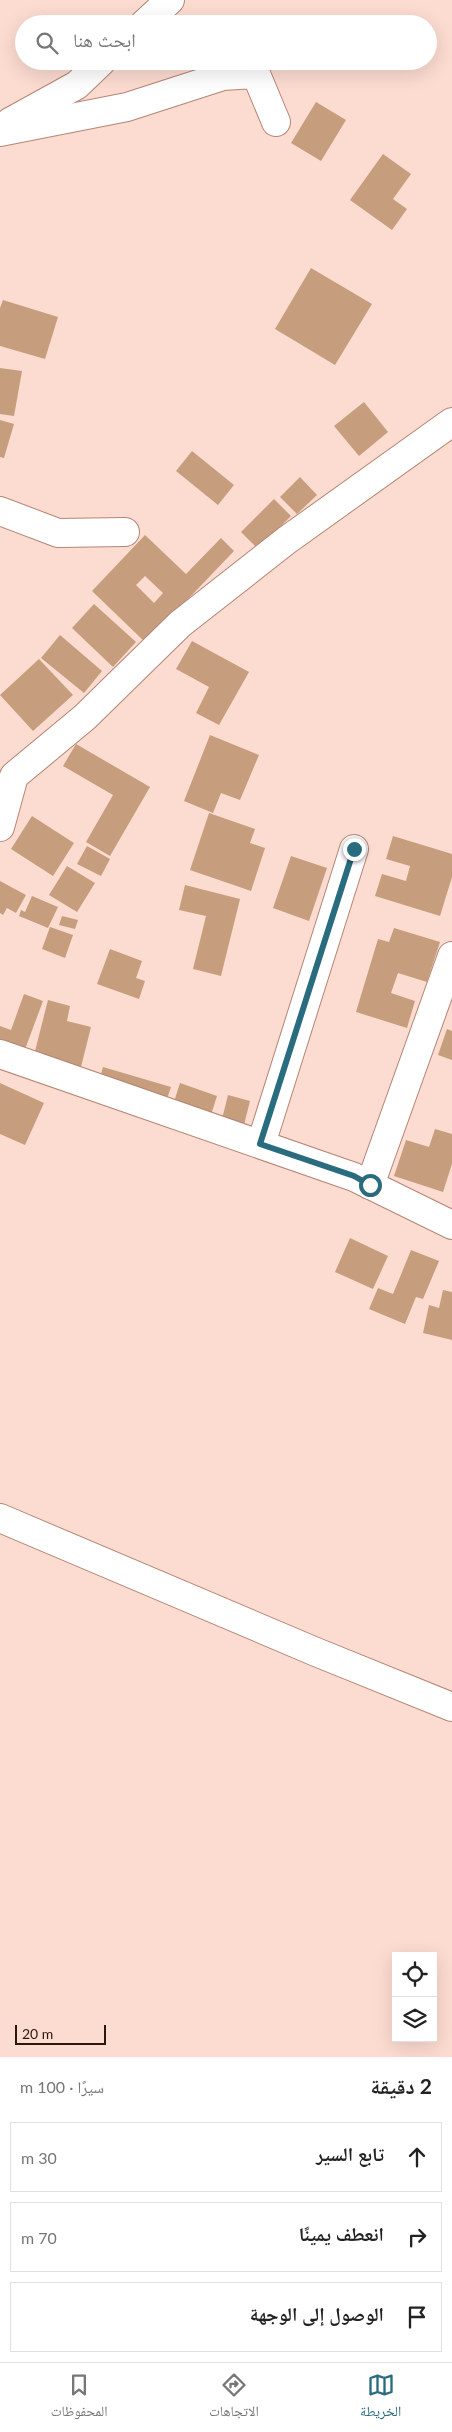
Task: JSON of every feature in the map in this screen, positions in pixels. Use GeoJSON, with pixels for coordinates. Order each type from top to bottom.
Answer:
{"type":"FeatureCollection","features":[{"type":"Feature","properties":{"kind":"street"},"geometry":{"type":"LineString","coordinates":[[154,15],[170,0]]}},
{"type":"Feature","properties":{"kind":"street"},"geometry":{"type":"LineString","coordinates":[[0,128],[77,85],[93,70]]}},
{"type":"Feature","properties":{"kind":"street"},"geometry":{"type":"LineString","coordinates":[[0,132],[127,107],[223,76],[256,74],[276,122]]}},
{"type":"Feature","properties":{"kind":"street"},"geometry":{"type":"LineString","coordinates":[[0,827],[14,776],[85,717],[180,624],[287,540],[452,422]]}},
{"type":"Feature","properties":{"kind":"street"},"geometry":{"type":"LineString","coordinates":[[0,511],[58,533],[124,532]]}},
{"type":"Feature","properties":{"kind":"street"},"geometry":{"type":"LineString","coordinates":[[260,1144],[354,849]]}},
{"type":"Feature","properties":{"kind":"street"},"geometry":{"type":"LineString","coordinates":[[370,1185],[452,956]]}},
{"type":"Feature","properties":{"kind":"street"},"geometry":{"type":"LineString","coordinates":[[0,1054],[354,1176],[452,1225]]}},
{"type":"Feature","properties":{"kind":"street"},"geometry":{"type":"LineString","coordinates":[[0,1518],[316,1652],[452,1707]]}},
{"type":"Feature","properties":{"kind":"building"},"geometry":{"type":"Polygon","coordinates":[[[316,102],[346,120],[321,161],[291,143],[316,102]]]}},
{"type":"Feature","properties":{"kind":"building"},"geometry":{"type":"Polygon","coordinates":[[[383,154],[411,174],[393,199],[407,209],[392,230],[350,200],[383,154]]]}},
{"type":"Feature","properties":{"kind":"building"},"geometry":{"type":"Polygon","coordinates":[[[311,268],[372,304],[335,365],[275,329],[311,268]]]}},
{"type":"Feature","properties":{"kind":"building"},"geometry":{"type":"Polygon","coordinates":[[[3,300],[58,317],[45,359],[0,346],[0,308],[3,300]]]}},
{"type":"Feature","properties":{"kind":"building"},"geometry":{"type":"Polygon","coordinates":[[[0,368],[22,371],[14,416],[0,414],[0,368]]]}},
{"type":"Feature","properties":{"kind":"building"},"geometry":{"type":"Polygon","coordinates":[[[364,402],[388,432],[359,456],[334,426],[364,402]]]}},
{"type":"Feature","properties":{"kind":"building"},"geometry":{"type":"Polygon","coordinates":[[[0,420],[14,424],[4,458],[0,457],[0,420]]]}},
{"type":"Feature","properties":{"kind":"building"},"geometry":{"type":"Polygon","coordinates":[[[192,451],[234,485],[218,505],[176,471],[192,451]]]}},
{"type":"Feature","properties":{"kind":"building"},"geometry":{"type":"Polygon","coordinates":[[[300,477],[317,495],[297,514],[280,497],[300,477]]]}},
{"type":"Feature","properties":{"kind":"building"},"geometry":{"type":"Polygon","coordinates":[[[274,499],[291,516],[258,549],[241,532],[274,499]]]}},
{"type":"Feature","properties":{"kind":"building"},"geometry":{"type":"Polygon","coordinates":[[[145,535],[186,574],[221,538],[234,551],[146,643],[92,591],[145,535]],[[145,576],[136,585],[154,603],[163,593],[145,576]]]}},
{"type":"Feature","properties":{"kind":"building"},"geometry":{"type":"Polygon","coordinates":[[[94,604],[136,642],[113,667],[72,628],[94,604]]]}},
{"type":"Feature","properties":{"kind":"building"},"geometry":{"type":"Polygon","coordinates":[[[60,635],[102,671],[84,693],[41,658],[60,635]]]}},
{"type":"Feature","properties":{"kind":"building"},"geometry":{"type":"Polygon","coordinates":[[[192,641],[249,672],[219,725],[196,713],[209,687],[176,669],[192,641]]]}},
{"type":"Feature","properties":{"kind":"building"},"geometry":{"type":"Polygon","coordinates":[[[39,659],[73,695],[33,731],[0,695],[39,659]]]}},
{"type":"Feature","properties":{"kind":"building"},"geometry":{"type":"Polygon","coordinates":[[[210,735],[259,755],[240,800],[221,793],[213,813],[184,801],[210,735]]]}},
{"type":"Feature","properties":{"kind":"building"},"geometry":{"type":"Polygon","coordinates":[[[76,744],[150,787],[110,856],[86,842],[113,795],[63,766],[76,744]]]}},
{"type":"Feature","properties":{"kind":"building"},"geometry":{"type":"Polygon","coordinates":[[[209,813],[255,829],[250,843],[265,848],[251,891],[190,870],[209,813]]]}},
{"type":"Feature","properties":{"kind":"building"},"geometry":{"type":"Polygon","coordinates":[[[32,816],[74,843],[53,876],[11,849],[32,816]]]}},
{"type":"Feature","properties":{"kind":"building"},"geometry":{"type":"Polygon","coordinates":[[[393,836],[452,854],[452,877],[440,916],[375,896],[382,874],[406,881],[410,866],[386,859],[393,836]]]}},
{"type":"Feature","properties":{"kind":"building"},"geometry":{"type":"Polygon","coordinates":[[[87,846],[110,859],[101,876],[77,864],[87,846]]]}},
{"type":"Feature","properties":{"kind":"building"},"geometry":{"type":"Polygon","coordinates":[[[291,856],[327,868],[309,921],[273,908],[291,856]]]}},
{"type":"Feature","properties":{"kind":"building"},"geometry":{"type":"Polygon","coordinates":[[[67,866],[95,883],[77,912],[49,895],[67,866]]]}},
{"type":"Feature","properties":{"kind":"building"},"geometry":{"type":"Polygon","coordinates":[[[0,881],[26,895],[16,913],[7,908],[3,915],[0,913],[0,881]]]}},
{"type":"Feature","properties":{"kind":"building"},"geometry":{"type":"Polygon","coordinates":[[[185,885],[240,899],[221,976],[193,969],[206,916],[179,910],[185,885]]]}},
{"type":"Feature","properties":{"kind":"building"},"geometry":{"type":"Polygon","coordinates":[[[32,896],[58,907],[48,928],[19,916],[21,910],[25,912],[32,896]]]}},
{"type":"Feature","properties":{"kind":"building"},"geometry":{"type":"Polygon","coordinates":[[[62,916],[78,920],[75,929],[59,925],[62,916]]]}},
{"type":"Feature","properties":{"kind":"building"},"geometry":{"type":"Polygon","coordinates":[[[50,927],[73,935],[65,958],[42,949],[50,927]]]}},
{"type":"Feature","properties":{"kind":"building"},"geometry":{"type":"Polygon","coordinates":[[[394,928],[440,942],[427,982],[398,973],[391,993],[415,1001],[407,1028],[356,1012],[378,939],[389,942],[394,928]]]}},
{"type":"Feature","properties":{"kind":"building"},"geometry":{"type":"Polygon","coordinates":[[[110,949],[142,961],[136,978],[145,981],[139,999],[97,984],[110,949]]]}},
{"type":"Feature","properties":{"kind":"building"},"geometry":{"type":"Polygon","coordinates":[[[24,994],[43,1001],[24,1052],[0,1043],[0,1026],[11,1030],[24,994]]]}},
{"type":"Feature","properties":{"kind":"building"},"geometry":{"type":"Polygon","coordinates":[[[48,1000],[70,1006],[67,1021],[91,1027],[80,1071],[33,1059],[48,1000]]]}},
{"type":"Feature","properties":{"kind":"building"},"geometry":{"type":"Polygon","coordinates":[[[447,1029],[452,1031],[452,1060],[438,1055],[447,1029]]]}},
{"type":"Feature","properties":{"kind":"building"},"geometry":{"type":"Polygon","coordinates":[[[103,1067],[171,1087],[165,1105],[98,1085],[103,1067]]]}},
{"type":"Feature","properties":{"kind":"building"},"geometry":{"type":"Polygon","coordinates":[[[0,1083],[44,1103],[25,1145],[0,1134],[0,1083]]]}},
{"type":"Feature","properties":{"kind":"building"},"geometry":{"type":"Polygon","coordinates":[[[180,1083],[217,1096],[209,1121],[172,1108],[180,1083]]]}},
{"type":"Feature","properties":{"kind":"building"},"geometry":{"type":"Polygon","coordinates":[[[228,1095],[250,1101],[244,1125],[222,1119],[228,1095]]]}},
{"type":"Feature","properties":{"kind":"building"},"geometry":{"type":"Polygon","coordinates":[[[435,1129],[452,1134],[452,1164],[443,1192],[394,1176],[406,1140],[429,1147],[435,1129]]]}},
{"type":"Feature","properties":{"kind":"building"},"geometry":{"type":"Polygon","coordinates":[[[350,1238],[388,1256],[373,1289],[335,1272],[350,1238]]]}},
{"type":"Feature","properties":{"kind":"building"},"geometry":{"type":"Polygon","coordinates":[[[411,1250],[439,1261],[423,1299],[416,1297],[405,1324],[369,1309],[378,1288],[393,1294],[411,1250]]]}},
{"type":"Feature","properties":{"kind":"building"},"geometry":{"type":"Polygon","coordinates":[[[443,1290],[452,1292],[452,1340],[423,1333],[429,1305],[439,1308],[443,1290]]]}},
{"type":"Feature","properties":{"kind":"route"},"geometry":{"type":"LineString","coordinates":[[354,849],[260,1144],[354,1176],[370,1185]]}}]}
